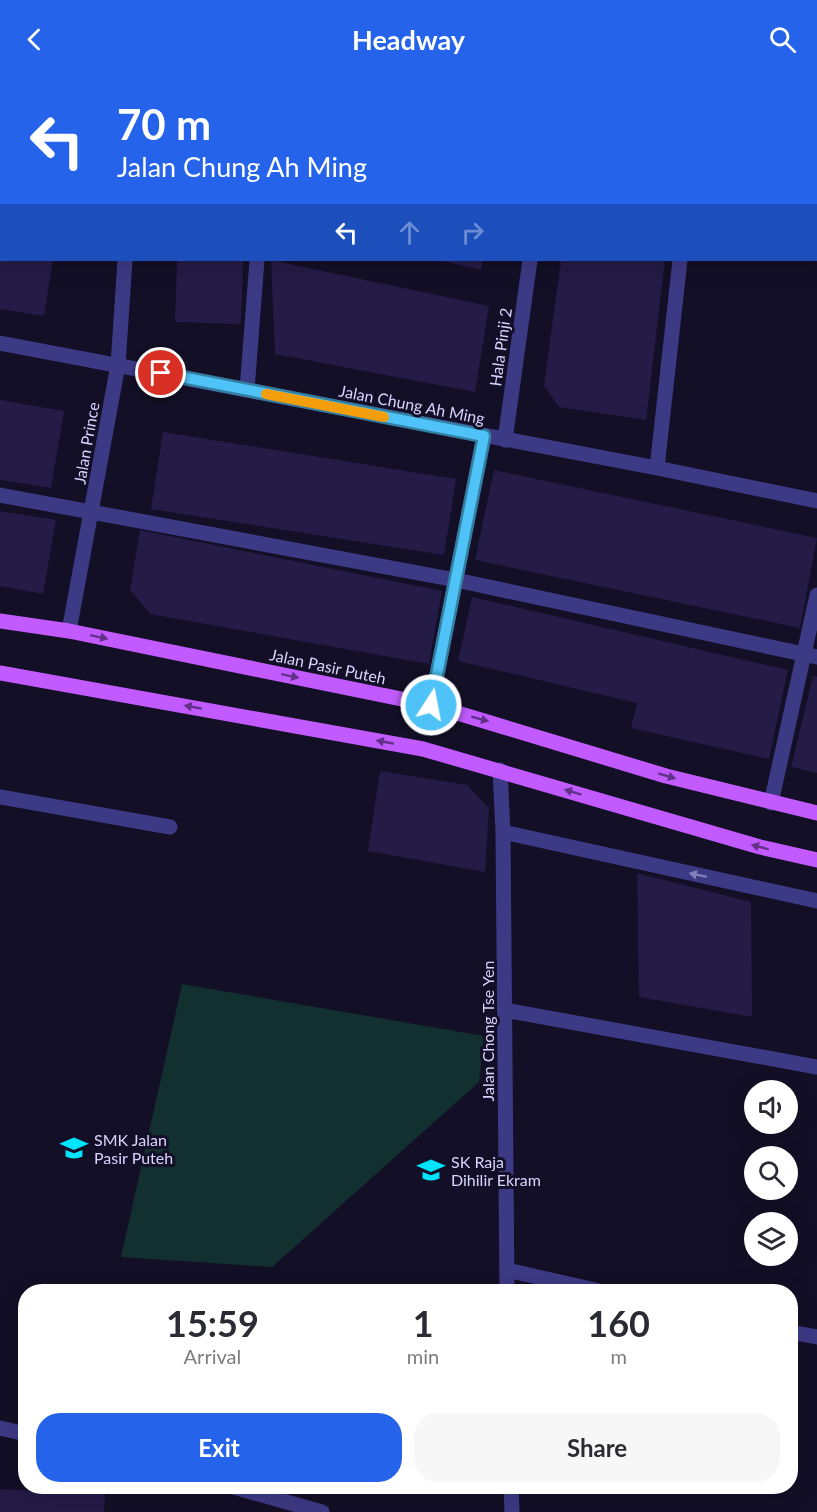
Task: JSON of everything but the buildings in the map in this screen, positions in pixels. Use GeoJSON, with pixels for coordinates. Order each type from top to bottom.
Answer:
{"type":"FeatureCollection","features":[{"type":"Feature","properties":{"kind":"main road","name":"Jalan Pasir Puteh"},"geometry":{"type":"LineString","coordinates":[[0,621],[69,631],[431,705],[666,776],[817,813]]}},
{"type":"Feature","properties":{"kind":"main road"},"geometry":{"type":"LineString","coordinates":[[0,673],[423,749],[760,847],[817,860]]}},
{"type":"Feature","properties":{"kind":"street","name":"Jalan Prince"},"geometry":{"type":"LineString","coordinates":[[69,631],[118,365],[125,261]]}},
{"type":"Feature","properties":{"kind":"street"},"geometry":{"type":"LineString","coordinates":[[247,390],[257,261]]}},
{"type":"Feature","properties":{"kind":"street","name":"Hala Pinji 2"},"geometry":{"type":"LineString","coordinates":[[505,440],[530,261]]}},
{"type":"Feature","properties":{"kind":"street"},"geometry":{"type":"LineString","coordinates":[[657,468],[680,261]]}},
{"type":"Feature","properties":{"kind":"street","name":"Jalan Chung Ah Ming"},"geometry":{"type":"LineString","coordinates":[[0,342],[657,468],[817,501]]}},
{"type":"Feature","properties":{"kind":"street"},"geometry":{"type":"LineString","coordinates":[[431,705],[484,436]]}},
{"type":"Feature","properties":{"kind":"street"},"geometry":{"type":"LineString","coordinates":[[0,495],[456,580],[811,655]]}},
{"type":"Feature","properties":{"kind":"street"},"geometry":{"type":"LineString","coordinates":[[771,803],[811,655],[817,595]]}},
{"type":"Feature","properties":{"kind":"street","name":"Jalan Chong Tse Yen"},"geometry":{"type":"LineString","coordinates":[[500,770],[503,832],[507,1284]]}},
{"type":"Feature","properties":{"kind":"street"},"geometry":{"type":"LineString","coordinates":[[0,797],[170,827]]}},
{"type":"Feature","properties":{"kind":"street"},"geometry":{"type":"LineString","coordinates":[[503,832],[817,901]]}},
{"type":"Feature","properties":{"kind":"street"},"geometry":{"type":"LineString","coordinates":[[505,1010],[817,1067]]}},
{"type":"Feature","properties":{"kind":"street"},"geometry":{"type":"LineString","coordinates":[[507,1270],[569,1284]]}},
{"type":"Feature","properties":{"kind":"street"},"geometry":{"type":"LineString","coordinates":[[798,1333],[817,1337]]}},
{"type":"Feature","properties":{"kind":"street"},"geometry":{"type":"LineString","coordinates":[[0,1428],[18,1432]]}},
{"type":"Feature","properties":{"kind":"street"},"geometry":{"type":"LineString","coordinates":[[258,1494],[322,1512]]}},
{"type":"Feature","properties":{"kind":"street"},"geometry":{"type":"LineString","coordinates":[[511,1494],[512,1512]]}},
{"type":"Feature","properties":{"kind":"green space"},"geometry":{"type":"Polygon","coordinates":[[[182,984],[484,1036],[479,1082],[272,1267],[121,1257],[182,984]]]}},
{"type":"Feature","properties":{"kind":"slow traffic"},"geometry":{"type":"LineString","coordinates":[[266,394],[384,417]]}},
{"type":"Feature","properties":{"kind":"place","name":"SMK Jalan Pasir Puteh"},"geometry":{"type":"Point","coordinates":[74,1148]}},
{"type":"Feature","properties":{"kind":"place","name":"SK Raja Dihilir Ekram"},"geometry":{"type":"Point","coordinates":[431,1170]}},
{"type":"Feature","properties":{"kind":"route"},"geometry":{"type":"LineString","coordinates":[[161,373],[484,436],[431,705]]}}]}
